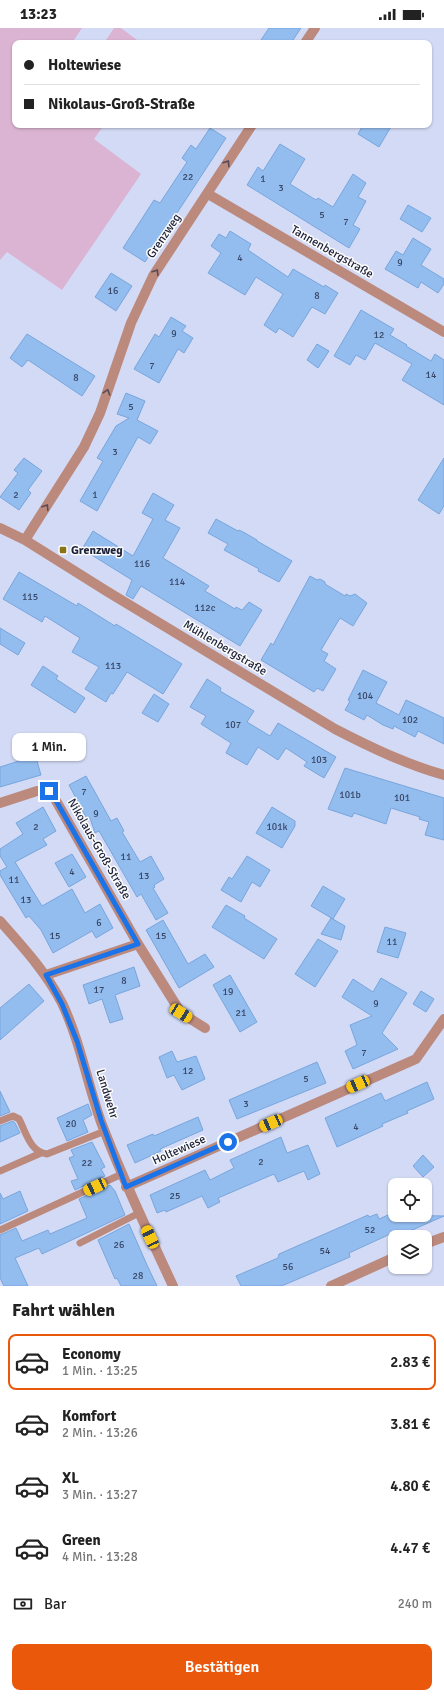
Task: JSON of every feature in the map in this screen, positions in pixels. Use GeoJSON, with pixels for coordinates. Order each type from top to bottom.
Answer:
{"type":"FeatureCollection","features":[{"type":"Feature","properties":{"kind":"street"},"geometry":{"type":"LineString","coordinates":[[307,40],[314,28]]}},
{"type":"Feature","properties":{"kind":"street","name":"Grenzweg"},"geometry":{"type":"LineString","coordinates":[[25,540],[84,447],[100,413],[131,323],[153,276],[250,128]]}},
{"type":"Feature","properties":{"kind":"street","name":"Tannenbergstraße"},"geometry":{"type":"LineString","coordinates":[[208,194],[444,332]]}},
{"type":"Feature","properties":{"kind":"street","name":"Mühlenbergstraße"},"geometry":{"type":"LineString","coordinates":[[0,528],[25,540],[314,717],[371,748],[417,767],[444,775]]}},
{"type":"Feature","properties":{"kind":"street","name":"Nikolaus-Groß-Straße"},"geometry":{"type":"LineString","coordinates":[[0,803],[37,791],[49,791],[138,944],[181,1013],[205,1028]]}},
{"type":"Feature","properties":{"kind":"street","name":"Landwehr"},"geometry":{"type":"LineString","coordinates":[[0,921],[46,975],[62,1004],[77,1041],[105,1131],[126,1187],[173,1286]]}},
{"type":"Feature","properties":{"kind":"street"},"geometry":{"type":"LineString","coordinates":[[46,975],[138,944]]}},
{"type":"Feature","properties":{"kind":"street","name":"Holtewiese"},"geometry":{"type":"LineString","coordinates":[[126,1187],[416,1059],[444,1019]]}},
{"type":"Feature","properties":{"kind":"street"},"geometry":{"type":"LineString","coordinates":[[432,1241],[444,1237]]}},
{"type":"Feature","properties":{"kind":"street"},"geometry":{"type":"LineString","coordinates":[[331,1286],[388,1261]]}},
{"type":"Feature","properties":{"kind":"lane"},"geometry":{"type":"LineString","coordinates":[[0,1121],[13,1116],[19,1119],[34,1148],[40,1153],[47,1154],[105,1131]]}},
{"type":"Feature","properties":{"kind":"lane"},"geometry":{"type":"LineString","coordinates":[[0,1171],[40,1153]]}},
{"type":"Feature","properties":{"kind":"lane"},"geometry":{"type":"LineString","coordinates":[[0,1230],[122,1174]]}},
{"type":"Feature","properties":{"kind":"lane"},"geometry":{"type":"LineString","coordinates":[[80,1243],[139,1213]]}},
{"type":"Feature","properties":{"kind":"shaded area"},"geometry":{"type":"Polygon","coordinates":[[[0,28],[82,28],[74,40],[12,40],[12,128],[102,128],[94,139],[141,174],[62,290],[7,252],[0,260],[0,28]]]}},
{"type":"Feature","properties":{"kind":"shaded area"},"geometry":{"type":"Polygon","coordinates":[[[114,28],[121,28],[137,40],[106,40],[114,28]]]}},
{"type":"Feature","properties":{"kind":"building"},"geometry":{"type":"Polygon","coordinates":[[[269,28],[301,28],[293,40],[261,40],[269,28]]]}},
{"type":"Feature","properties":{"kind":"building"},"geometry":{"type":"Polygon","coordinates":[[[210,128],[226,138],[145,262],[123,248],[154,200],[160,203],[187,162],[182,158],[191,145],[196,149],[210,128]]]}},
{"type":"Feature","properties":{"kind":"building"},"geometry":{"type":"Polygon","coordinates":[[[361,128],[390,128],[379,147],[358,134],[361,128]]]}},
{"type":"Feature","properties":{"kind":"building"},"geometry":{"type":"Polygon","coordinates":[[[280,144],[305,159],[290,184],[316,200],[318,198],[333,207],[353,174],[366,183],[358,197],[366,201],[353,225],[360,229],[349,248],[247,185],[258,167],[263,171],[280,144]]]}},
{"type":"Feature","properties":{"kind":"building"},"geometry":{"type":"Polygon","coordinates":[[[408,205],[431,218],[422,232],[400,219],[408,205]]]}},
{"type":"Feature","properties":{"kind":"building"},"geometry":{"type":"Polygon","coordinates":[[[230,231],[251,244],[248,250],[288,277],[293,269],[324,287],[325,285],[338,293],[325,314],[312,307],[293,337],[279,328],[276,333],[264,325],[283,294],[256,277],[245,295],[208,273],[221,253],[211,246],[219,234],[226,238],[230,231]]]}},
{"type":"Feature","properties":{"kind":"building"},"geometry":{"type":"Polygon","coordinates":[[[413,238],[431,249],[421,265],[444,279],[444,284],[438,293],[421,282],[418,288],[385,269],[396,251],[403,255],[413,238]]]}},
{"type":"Feature","properties":{"kind":"building"},"geometry":{"type":"Polygon","coordinates":[[[111,273],[132,286],[116,311],[95,297],[111,273]]]}},
{"type":"Feature","properties":{"kind":"building"},"geometry":{"type":"Polygon","coordinates":[[[361,310],[394,329],[390,335],[407,345],[406,346],[431,361],[435,354],[444,360],[444,405],[402,380],[412,364],[375,343],[365,360],[356,355],[350,365],[334,356],[361,310]]]}},
{"type":"Feature","properties":{"kind":"building"},"geometry":{"type":"Polygon","coordinates":[[[171,317],[186,326],[182,331],[193,338],[184,353],[178,349],[159,383],[134,369],[155,334],[159,337],[171,317]]]}},
{"type":"Feature","properties":{"kind":"building"},"geometry":{"type":"Polygon","coordinates":[[[27,334],[95,376],[82,396],[28,360],[22,367],[10,358],[27,334]]]}},
{"type":"Feature","properties":{"kind":"building"},"geometry":{"type":"Polygon","coordinates":[[[317,344],[329,351],[318,368],[307,360],[317,344]]]}},
{"type":"Feature","properties":{"kind":"building"},"geometry":{"type":"Polygon","coordinates":[[[126,393],[145,401],[137,420],[158,431],[150,444],[138,437],[97,511],[80,501],[103,461],[97,458],[116,426],[129,418],[117,414],[126,393]]]}},
{"type":"Feature","properties":{"kind":"building"},"geometry":{"type":"Polygon","coordinates":[[[24,458],[42,471],[28,490],[31,493],[19,510],[0,497],[18,473],[14,470],[24,458]]]}},
{"type":"Feature","properties":{"kind":"building"},"geometry":{"type":"Polygon","coordinates":[[[444,458],[444,506],[439,514],[418,500],[444,458]]]}},
{"type":"Feature","properties":{"kind":"building"},"geometry":{"type":"Polygon","coordinates":[[[153,493],[174,505],[165,520],[180,528],[163,558],[209,586],[205,591],[235,609],[236,607],[242,610],[249,602],[262,610],[240,646],[141,586],[133,599],[126,595],[132,580],[82,549],[93,531],[133,556],[153,519],[142,513],[153,493]]]}},
{"type":"Feature","properties":{"kind":"building"},"geometry":{"type":"Polygon","coordinates":[[[216,519],[238,531],[239,530],[245,533],[292,561],[279,582],[224,550],[228,544],[208,533],[216,519]]]}},
{"type":"Feature","properties":{"kind":"building"},"geometry":{"type":"Polygon","coordinates":[[[19,572],[77,606],[78,603],[115,626],[116,624],[182,664],[163,694],[127,672],[106,702],[85,689],[99,667],[72,652],[80,638],[45,616],[42,622],[3,599],[19,572]]]}},
{"type":"Feature","properties":{"kind":"building"},"geometry":{"type":"Polygon","coordinates":[[[310,576],[317,580],[320,579],[325,582],[325,584],[345,596],[346,594],[350,596],[355,594],[367,603],[353,626],[340,618],[321,650],[328,654],[324,661],[336,669],[323,691],[317,688],[314,692],[261,660],[271,643],[273,645],[310,576]]]}},
{"type":"Feature","properties":{"kind":"building"},"geometry":{"type":"Polygon","coordinates":[[[0,628],[25,643],[18,655],[0,644],[0,628]]]}},
{"type":"Feature","properties":{"kind":"building"},"geometry":{"type":"Polygon","coordinates":[[[43,666],[58,676],[56,679],[85,698],[75,713],[31,685],[43,666]]]}},
{"type":"Feature","properties":{"kind":"building"},"geometry":{"type":"Polygon","coordinates":[[[363,670],[387,682],[376,703],[399,715],[406,700],[444,718],[444,744],[418,731],[415,737],[394,726],[393,729],[383,725],[367,715],[364,720],[345,710],[350,701],[348,700],[363,670]]]}},
{"type":"Feature","properties":{"kind":"building"},"geometry":{"type":"Polygon","coordinates":[[[207,679],[221,688],[220,691],[254,711],[247,722],[270,736],[278,723],[336,757],[324,778],[304,766],[307,762],[286,748],[278,760],[258,747],[247,765],[226,753],[231,743],[201,724],[206,716],[190,707],[207,679]]]}},
{"type":"Feature","properties":{"kind":"building"},"geometry":{"type":"Polygon","coordinates":[[[154,694],[169,704],[158,722],[142,713],[154,694]]]}},
{"type":"Feature","properties":{"kind":"building"},"geometry":{"type":"Polygon","coordinates":[[[25,741],[40,748],[44,758],[37,761],[41,775],[0,787],[0,767],[19,761],[15,748],[25,741]]]}},
{"type":"Feature","properties":{"kind":"building"},"geometry":{"type":"Polygon","coordinates":[[[345,768],[444,798],[444,840],[425,835],[429,822],[419,819],[420,817],[391,808],[386,824],[354,813],[352,817],[328,809],[345,768]]]}},
{"type":"Feature","properties":{"kind":"building"},"geometry":{"type":"Polygon","coordinates":[[[86,776],[111,821],[117,818],[124,831],[122,832],[140,862],[151,856],[164,879],[154,885],[155,887],[153,888],[168,913],[156,920],[141,894],[137,897],[99,831],[95,833],[90,818],[87,819],[69,785],[86,776]]]}},
{"type":"Feature","properties":{"kind":"building"},"geometry":{"type":"Polygon","coordinates":[[[43,807],[56,831],[43,839],[47,845],[15,862],[42,906],[72,889],[85,913],[100,904],[113,928],[96,938],[92,931],[53,953],[41,930],[29,916],[26,918],[0,875],[0,871],[7,867],[0,856],[0,849],[23,834],[16,823],[43,807]]]}},
{"type":"Feature","properties":{"kind":"building"},"geometry":{"type":"Polygon","coordinates":[[[272,807],[295,821],[295,826],[282,848],[256,833],[272,807]]]}},
{"type":"Feature","properties":{"kind":"building"},"geometry":{"type":"Polygon","coordinates":[[[72,854],[86,877],[69,887],[55,863],[72,854]]]}},
{"type":"Feature","properties":{"kind":"building"},"geometry":{"type":"Polygon","coordinates":[[[247,856],[270,870],[260,887],[252,882],[241,902],[221,890],[229,877],[232,879],[247,856]]]}},
{"type":"Feature","properties":{"kind":"building"},"geometry":{"type":"Polygon","coordinates":[[[323,886],[345,899],[333,919],[311,906],[323,886]]]}},
{"type":"Feature","properties":{"kind":"building"},"geometry":{"type":"Polygon","coordinates":[[[226,905],[245,916],[244,918],[277,939],[264,959],[212,927],[226,905]]]}},
{"type":"Feature","properties":{"kind":"building"},"geometry":{"type":"Polygon","coordinates":[[[331,918],[345,926],[341,940],[321,934],[331,918]]]}},
{"type":"Feature","properties":{"kind":"building"},"geometry":{"type":"Polygon","coordinates":[[[163,920],[188,964],[205,954],[214,967],[179,988],[146,930],[163,920]]]}},
{"type":"Feature","properties":{"kind":"building"},"geometry":{"type":"Polygon","coordinates":[[[385,927],[406,933],[398,958],[377,952],[385,927]]]}},
{"type":"Feature","properties":{"kind":"building"},"geometry":{"type":"Polygon","coordinates":[[[318,939],[338,951],[315,987],[295,974],[318,939]]]}},
{"type":"Feature","properties":{"kind":"building"},"geometry":{"type":"Polygon","coordinates":[[[134,967],[140,986],[115,995],[123,1019],[110,1023],[102,999],[89,1004],[83,985],[134,967]]]}},
{"type":"Feature","properties":{"kind":"building"},"geometry":{"type":"Polygon","coordinates":[[[230,975],[257,1022],[240,1032],[213,985],[230,975]]]}},
{"type":"Feature","properties":{"kind":"building"},"geometry":{"type":"Polygon","coordinates":[[[381,978],[407,993],[382,1033],[398,1049],[353,1069],[345,1051],[357,1045],[350,1025],[372,1016],[342,997],[353,979],[373,992],[381,978]]]}},
{"type":"Feature","properties":{"kind":"building"},"geometry":{"type":"Polygon","coordinates":[[[29,984],[44,1001],[0,1040],[0,1008],[29,984]]]}},
{"type":"Feature","properties":{"kind":"building"},"geometry":{"type":"Polygon","coordinates":[[[421,991],[434,999],[426,1012],[413,1004],[421,991]]]}},
{"type":"Feature","properties":{"kind":"building"},"geometry":{"type":"Polygon","coordinates":[[[172,1051],[177,1062],[196,1056],[205,1079],[182,1090],[174,1075],[167,1078],[159,1057],[172,1051]]]}},
{"type":"Feature","properties":{"kind":"building"},"geometry":{"type":"Polygon","coordinates":[[[317,1062],[326,1083],[237,1119],[229,1100],[317,1062]]]}},
{"type":"Feature","properties":{"kind":"building"},"geometry":{"type":"Polygon","coordinates":[[[427,1082],[434,1099],[407,1111],[408,1113],[382,1124],[383,1126],[337,1147],[325,1118],[381,1093],[385,1101],[427,1082]]]}},
{"type":"Feature","properties":{"kind":"building"},"geometry":{"type":"Polygon","coordinates":[[[0,1091],[10,1112],[0,1116],[0,1091]]]}},
{"type":"Feature","properties":{"kind":"building"},"geometry":{"type":"Polygon","coordinates":[[[88,1104],[92,1115],[83,1120],[88,1132],[67,1141],[57,1118],[88,1104]]]}},
{"type":"Feature","properties":{"kind":"building"},"geometry":{"type":"Polygon","coordinates":[[[198,1117],[203,1130],[160,1149],[161,1151],[135,1163],[127,1145],[153,1134],[154,1136],[198,1117]]]}},
{"type":"Feature","properties":{"kind":"building"},"geometry":{"type":"Polygon","coordinates":[[[13,1121],[20,1133],[0,1142],[0,1126],[13,1121]]]}},
{"type":"Feature","properties":{"kind":"building"},"geometry":{"type":"Polygon","coordinates":[[[281,1137],[287,1153],[308,1145],[320,1174],[308,1180],[304,1171],[278,1182],[274,1174],[218,1198],[220,1202],[208,1208],[202,1196],[166,1212],[165,1210],[157,1213],[150,1195],[205,1170],[210,1180],[234,1168],[230,1160],[281,1137]]]}},
{"type":"Feature","properties":{"kind":"building"},"geometry":{"type":"Polygon","coordinates":[[[92,1142],[105,1167],[101,1169],[105,1176],[75,1190],[71,1181],[78,1179],[69,1158],[74,1156],[71,1150],[92,1142]]]}},
{"type":"Feature","properties":{"kind":"building"},"geometry":{"type":"Polygon","coordinates":[[[423,1155],[434,1167],[423,1177],[413,1166],[423,1155]]]}},
{"type":"Feature","properties":{"kind":"building"},"geometry":{"type":"Polygon","coordinates":[[[110,1185],[115,1191],[125,1215],[42,1254],[39,1248],[15,1258],[28,1286],[4,1286],[0,1278],[0,1235],[16,1228],[22,1241],[48,1230],[50,1234],[87,1218],[79,1199],[110,1185]]]}},
{"type":"Feature","properties":{"kind":"building"},"geometry":{"type":"Polygon","coordinates":[[[20,1191],[28,1211],[0,1224],[0,1193],[3,1199],[20,1191]]]}},
{"type":"Feature","properties":{"kind":"building"},"geometry":{"type":"Polygon","coordinates":[[[377,1214],[379,1219],[388,1215],[388,1222],[430,1222],[412,1230],[388,1230],[388,1235],[349,1253],[350,1257],[284,1285],[241,1286],[236,1276],[278,1258],[279,1254],[368,1215],[369,1217],[377,1214]]]}},
{"type":"Feature","properties":{"kind":"building"},"geometry":{"type":"Polygon","coordinates":[[[432,1216],[444,1216],[432,1221],[432,1216]]]}},
{"type":"Feature","properties":{"kind":"building"},"geometry":{"type":"Polygon","coordinates":[[[129,1224],[157,1286],[121,1286],[117,1278],[115,1279],[98,1240],[129,1224]]]}},
{"type":"Feature","properties":{"kind":"place","name":"Grenzweg"},"geometry":{"type":"Point","coordinates":[63,550]}},
{"type":"Feature","properties":{"kind":"route"},"geometry":{"type":"LineString","coordinates":[[49,791],[138,944],[46,975],[62,1004],[77,1041],[101,1120],[126,1187],[228,1142]]}}]}
